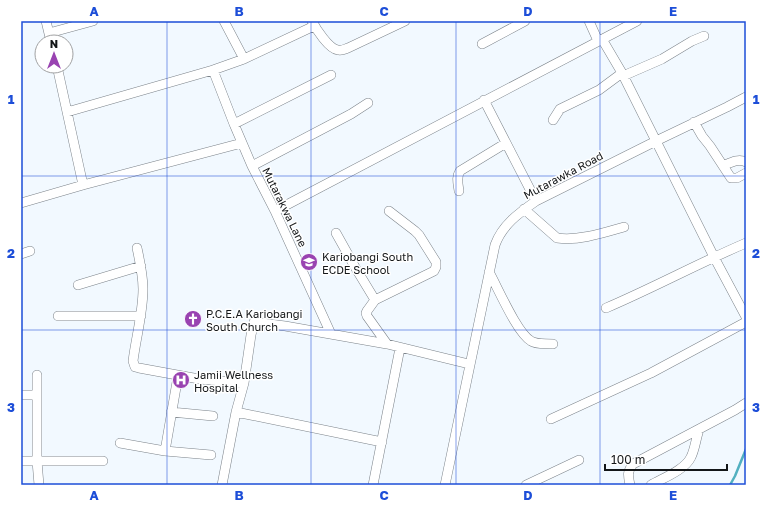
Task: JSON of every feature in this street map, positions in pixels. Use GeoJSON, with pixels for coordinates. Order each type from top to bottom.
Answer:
{"type":"FeatureCollection","features":[{"type":"Feature","properties":{"kind":"street"},"geometry":{"type":"LineString","coordinates":[[46,21],[49,34]]}},
{"type":"Feature","properties":{"kind":"street"},"geometry":{"type":"LineString","coordinates":[[58,34],[83,22],[93,21]]}},
{"type":"Feature","properties":{"kind":"street"},"geometry":{"type":"LineString","coordinates":[[224,21],[244,59]]}},
{"type":"Feature","properties":{"kind":"street"},"geometry":{"type":"LineString","coordinates":[[67,112],[213,70],[244,59],[313,23],[330,46],[336,50],[340,50],[348,48],[405,21]]}},
{"type":"Feature","properties":{"kind":"street"},"geometry":{"type":"LineString","coordinates":[[482,44],[525,21]]}},
{"type":"Feature","properties":{"kind":"street"},"geometry":{"type":"LineString","coordinates":[[589,21],[623,74],[714,257],[746,317]]}},
{"type":"Feature","properties":{"kind":"street"},"geometry":{"type":"LineString","coordinates":[[274,211],[637,21]]}},
{"type":"Feature","properties":{"kind":"street"},"geometry":{"type":"LineString","coordinates":[[553,120],[560,109],[599,90],[623,74],[662,59],[692,41],[704,36]]}},
{"type":"Feature","properties":{"kind":"street","name":"Mutarakwa Lane"},"geometry":{"type":"LineString","coordinates":[[213,70],[252,166],[331,334]]}},
{"type":"Feature","properties":{"kind":"street"},"geometry":{"type":"LineString","coordinates":[[59,74],[83,185]]}},
{"type":"Feature","properties":{"kind":"street"},"geometry":{"type":"LineString","coordinates":[[234,124],[331,75]]}},
{"type":"Feature","properties":{"kind":"street","name":"Mutarawka Road"},"geometry":{"type":"LineString","coordinates":[[445,485],[489,272],[497,238],[504,226],[536,201],[727,107],[746,96]]}},
{"type":"Feature","properties":{"kind":"street"},"geometry":{"type":"LineString","coordinates":[[484,100],[536,201]]}},
{"type":"Feature","properties":{"kind":"street"},"geometry":{"type":"LineString","coordinates":[[252,166],[331,125],[368,103]]}},
{"type":"Feature","properties":{"kind":"street"},"geometry":{"type":"LineString","coordinates":[[694,122],[731,178],[737,178],[746,173]]}},
{"type":"Feature","properties":{"kind":"street"},"geometry":{"type":"LineString","coordinates":[[21,203],[242,142]]}},
{"type":"Feature","properties":{"kind":"street"},"geometry":{"type":"LineString","coordinates":[[459,191],[457,178],[460,171],[506,143]]}},
{"type":"Feature","properties":{"kind":"street"},"geometry":{"type":"LineString","coordinates":[[723,166],[736,161],[743,160],[746,162]]}},
{"type":"Feature","properties":{"kind":"street"},"geometry":{"type":"LineString","coordinates":[[524,209],[557,238],[564,239],[582,237],[624,227]]}},
{"type":"Feature","properties":{"kind":"street"},"geometry":{"type":"LineString","coordinates":[[387,344],[367,316],[367,311],[375,300],[434,271],[436,267],[436,262],[419,235],[389,211]]}},
{"type":"Feature","properties":{"kind":"street"},"geometry":{"type":"LineString","coordinates":[[336,233],[375,300]]}},
{"type":"Feature","properties":{"kind":"street"},"geometry":{"type":"LineString","coordinates":[[606,308],[746,243]]}},
{"type":"Feature","properties":{"kind":"street"},"geometry":{"type":"LineString","coordinates":[[137,248],[141,266],[143,289],[141,316],[133,358],[135,367],[178,376],[244,384]]}},
{"type":"Feature","properties":{"kind":"street"},"geometry":{"type":"LineString","coordinates":[[21,254],[30,251]]}},
{"type":"Feature","properties":{"kind":"street"},"geometry":{"type":"LineString","coordinates":[[78,285],[141,266]]}},
{"type":"Feature","properties":{"kind":"street"},"geometry":{"type":"LineString","coordinates":[[489,272],[518,328],[525,336],[535,343],[552,344]]}},
{"type":"Feature","properties":{"kind":"street"},"geometry":{"type":"LineString","coordinates":[[58,316],[141,316]]}},
{"type":"Feature","properties":{"kind":"street"},"geometry":{"type":"LineString","coordinates":[[222,485],[236,412],[244,384],[254,322],[387,344],[469,364]]}},
{"type":"Feature","properties":{"kind":"street"},"geometry":{"type":"LineString","coordinates":[[551,419],[651,373],[746,322]]}},
{"type":"Feature","properties":{"kind":"street"},"geometry":{"type":"LineString","coordinates":[[373,485],[400,348]]}},
{"type":"Feature","properties":{"kind":"street"},"geometry":{"type":"LineString","coordinates":[[38,375],[37,461],[39,485]]}},
{"type":"Feature","properties":{"kind":"street"},"geometry":{"type":"LineString","coordinates":[[165,451],[178,376]]}},
{"type":"Feature","properties":{"kind":"street"},"geometry":{"type":"LineString","coordinates":[[21,395],[37,395]]}},
{"type":"Feature","properties":{"kind":"street"},"geometry":{"type":"LineString","coordinates":[[630,485],[628,474],[633,464],[699,430],[746,403]]}},
{"type":"Feature","properties":{"kind":"street"},"geometry":{"type":"LineString","coordinates":[[171,412],[213,416]]}},
{"type":"Feature","properties":{"kind":"street"},"geometry":{"type":"LineString","coordinates":[[236,412],[382,442]]}},
{"type":"Feature","properties":{"kind":"street"},"geometry":{"type":"LineString","coordinates":[[651,485],[678,471],[686,464],[692,457],[699,430]]}},
{"type":"Feature","properties":{"kind":"street"},"geometry":{"type":"LineString","coordinates":[[120,443],[165,451],[211,455]]}},
{"type":"Feature","properties":{"kind":"street"},"geometry":{"type":"LineString","coordinates":[[526,485],[579,460]]}},
{"type":"Feature","properties":{"kind":"street"},"geometry":{"type":"LineString","coordinates":[[21,461],[103,461]]}},
{"type":"Feature","properties":{"kind":"waterway"},"geometry":{"type":"LineString","coordinates":[[730,485],[746,449]]}},
{"type":"Feature","properties":{"kind":"place","name":"Kariobangi South ECDE School"},"geometry":{"type":"Point","coordinates":[309,262]}},
{"type":"Feature","properties":{"kind":"place","name":"P.C.E.A Kariobangi South Church"},"geometry":{"type":"Point","coordinates":[193,319]}},
{"type":"Feature","properties":{"kind":"place","name":"Jamii Wellness Hospital"},"geometry":{"type":"Point","coordinates":[181,380]}}]}
